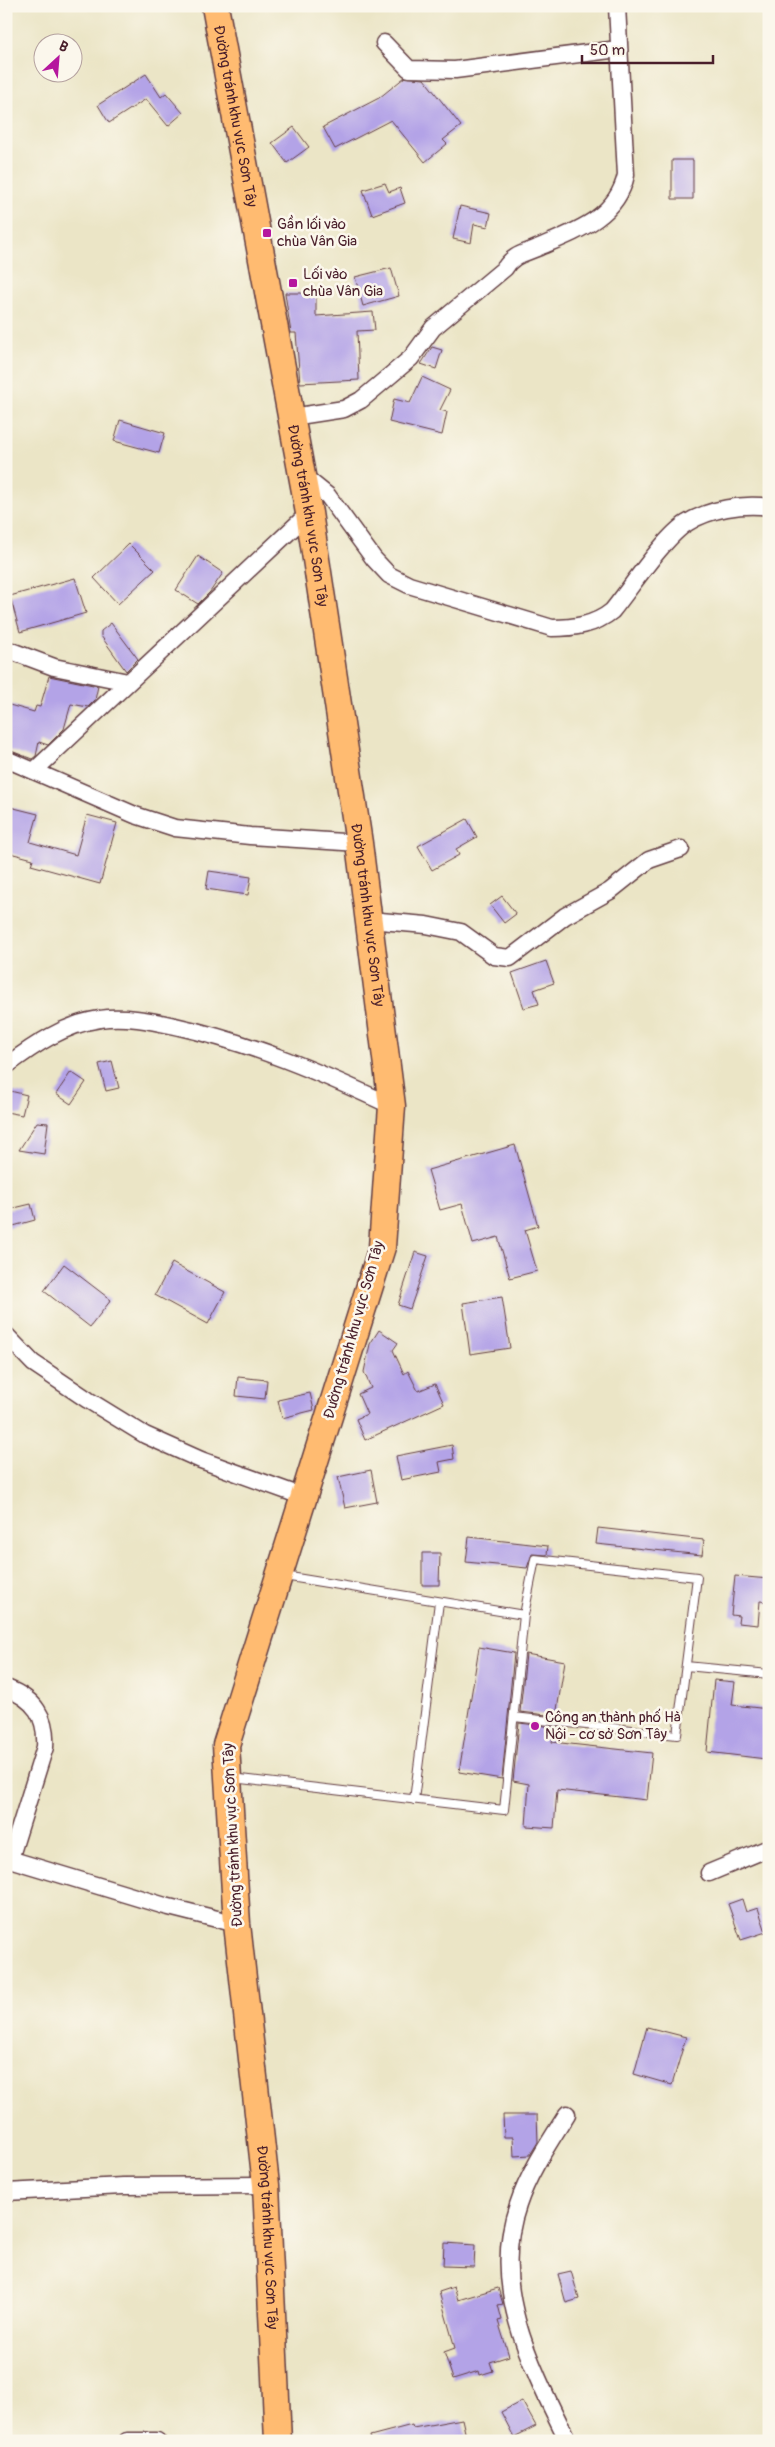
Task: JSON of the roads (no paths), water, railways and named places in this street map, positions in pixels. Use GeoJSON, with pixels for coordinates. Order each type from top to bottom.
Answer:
{"type":"FeatureCollection","features":[{"type":"Feature","properties":{"kind":"highway","name":"Đường tránh khu vực Sơn Tây"},"geometry":{"type":"LineString","coordinates":[[215,6],[309,513],[359,843],[392,1106],[382,1247],[226,1745],[237,1924],[266,2185],[278,2441]]}},
{"type":"Feature","properties":{"kind":"street"},"geometry":{"type":"LineString","coordinates":[[292,417],[344,409],[361,400],[411,358],[433,328],[506,268],[512,257],[578,229],[606,213],[613,205],[624,184],[626,174],[617,6]]}},
{"type":"Feature","properties":{"kind":"street"},"geometry":{"type":"LineString","coordinates":[[384,43],[409,69],[455,70],[618,50]]}},
{"type":"Feature","properties":{"kind":"street"},"geometry":{"type":"LineString","coordinates":[[302,475],[328,496],[374,559],[389,575],[409,585],[552,628],[568,628],[600,620],[606,616],[672,536],[685,524],[702,515],[730,508],[769,507]]}},
{"type":"Feature","properties":{"kind":"street"},"geometry":{"type":"LineString","coordinates":[[34,771],[309,513]]}},
{"type":"Feature","properties":{"kind":"street"},"geometry":{"type":"LineString","coordinates":[[6,649],[54,667],[128,682]]}},
{"type":"Feature","properties":{"kind":"street"},"geometry":{"type":"LineString","coordinates":[[6,759],[135,815],[175,828],[250,836],[359,843]]}},
{"type":"Feature","properties":{"kind":"street"},"geometry":{"type":"LineString","coordinates":[[369,920],[426,925],[461,932],[494,956],[510,958],[565,916],[610,891],[648,860],[681,849]]}},
{"type":"Feature","properties":{"kind":"street"},"geometry":{"type":"LineString","coordinates":[[6,1066],[62,1030],[100,1018],[136,1020],[229,1039],[326,1075],[392,1106]]}},
{"type":"Feature","properties":{"kind":"street"},"geometry":{"type":"LineString","coordinates":[[6,1335],[33,1363],[145,1435],[201,1460],[304,1497]]}},
{"type":"Feature","properties":{"kind":"street"},"geometry":{"type":"LineString","coordinates":[[6,1688],[30,1703],[38,1712],[46,1728],[45,1747],[8,1858],[165,1906],[237,1924]]}},
{"type":"Feature","properties":{"kind":"street"},"geometry":{"type":"LineString","coordinates":[[710,1873],[769,1848]]}},
{"type":"Feature","properties":{"kind":"street"},"geometry":{"type":"LineString","coordinates":[[567,2114],[538,2162],[518,2204],[513,2222],[508,2281],[514,2312],[526,2346],[546,2396],[568,2441]]}},
{"type":"Feature","properties":{"kind":"street"},"geometry":{"type":"LineString","coordinates":[[6,2192],[123,2186],[266,2185]]}},
{"type":"Feature","properties":{"kind":"street"},"geometry":{"type":"LineString","coordinates":[[127,2441],[156,2441]]}},
{"type":"Feature","properties":{"kind":"lane"},"geometry":{"type":"LineString","coordinates":[[228,1778],[504,1810],[524,1615],[535,1559],[697,1577],[677,1735],[514,1717]]}},
{"type":"Feature","properties":{"kind":"lane"},"geometry":{"type":"LineString","coordinates":[[280,1575],[524,1615]]}},
{"type":"Feature","properties":{"kind":"lane"},"geometry":{"type":"LineString","coordinates":[[414,1800],[439,1602]]}},
{"type":"Feature","properties":{"kind":"lane"},"geometry":{"type":"LineString","coordinates":[[686,1666],[769,1674]]}},
{"type":"Feature","properties":{"kind":"place","name":"Gần lối vào chùa Vân Gia"},"geometry":{"type":"Point","coordinates":[267,233]}},
{"type":"Feature","properties":{"kind":"place","name":"Lối vào chùa Vân Gia"},"geometry":{"type":"Point","coordinates":[293,283]}},
{"type":"Feature","properties":{"kind":"place","name":"Công an thành phố Hà Nội - cơ sở Sơn Tây"},"geometry":{"type":"Point","coordinates":[535,1726]}}]}
